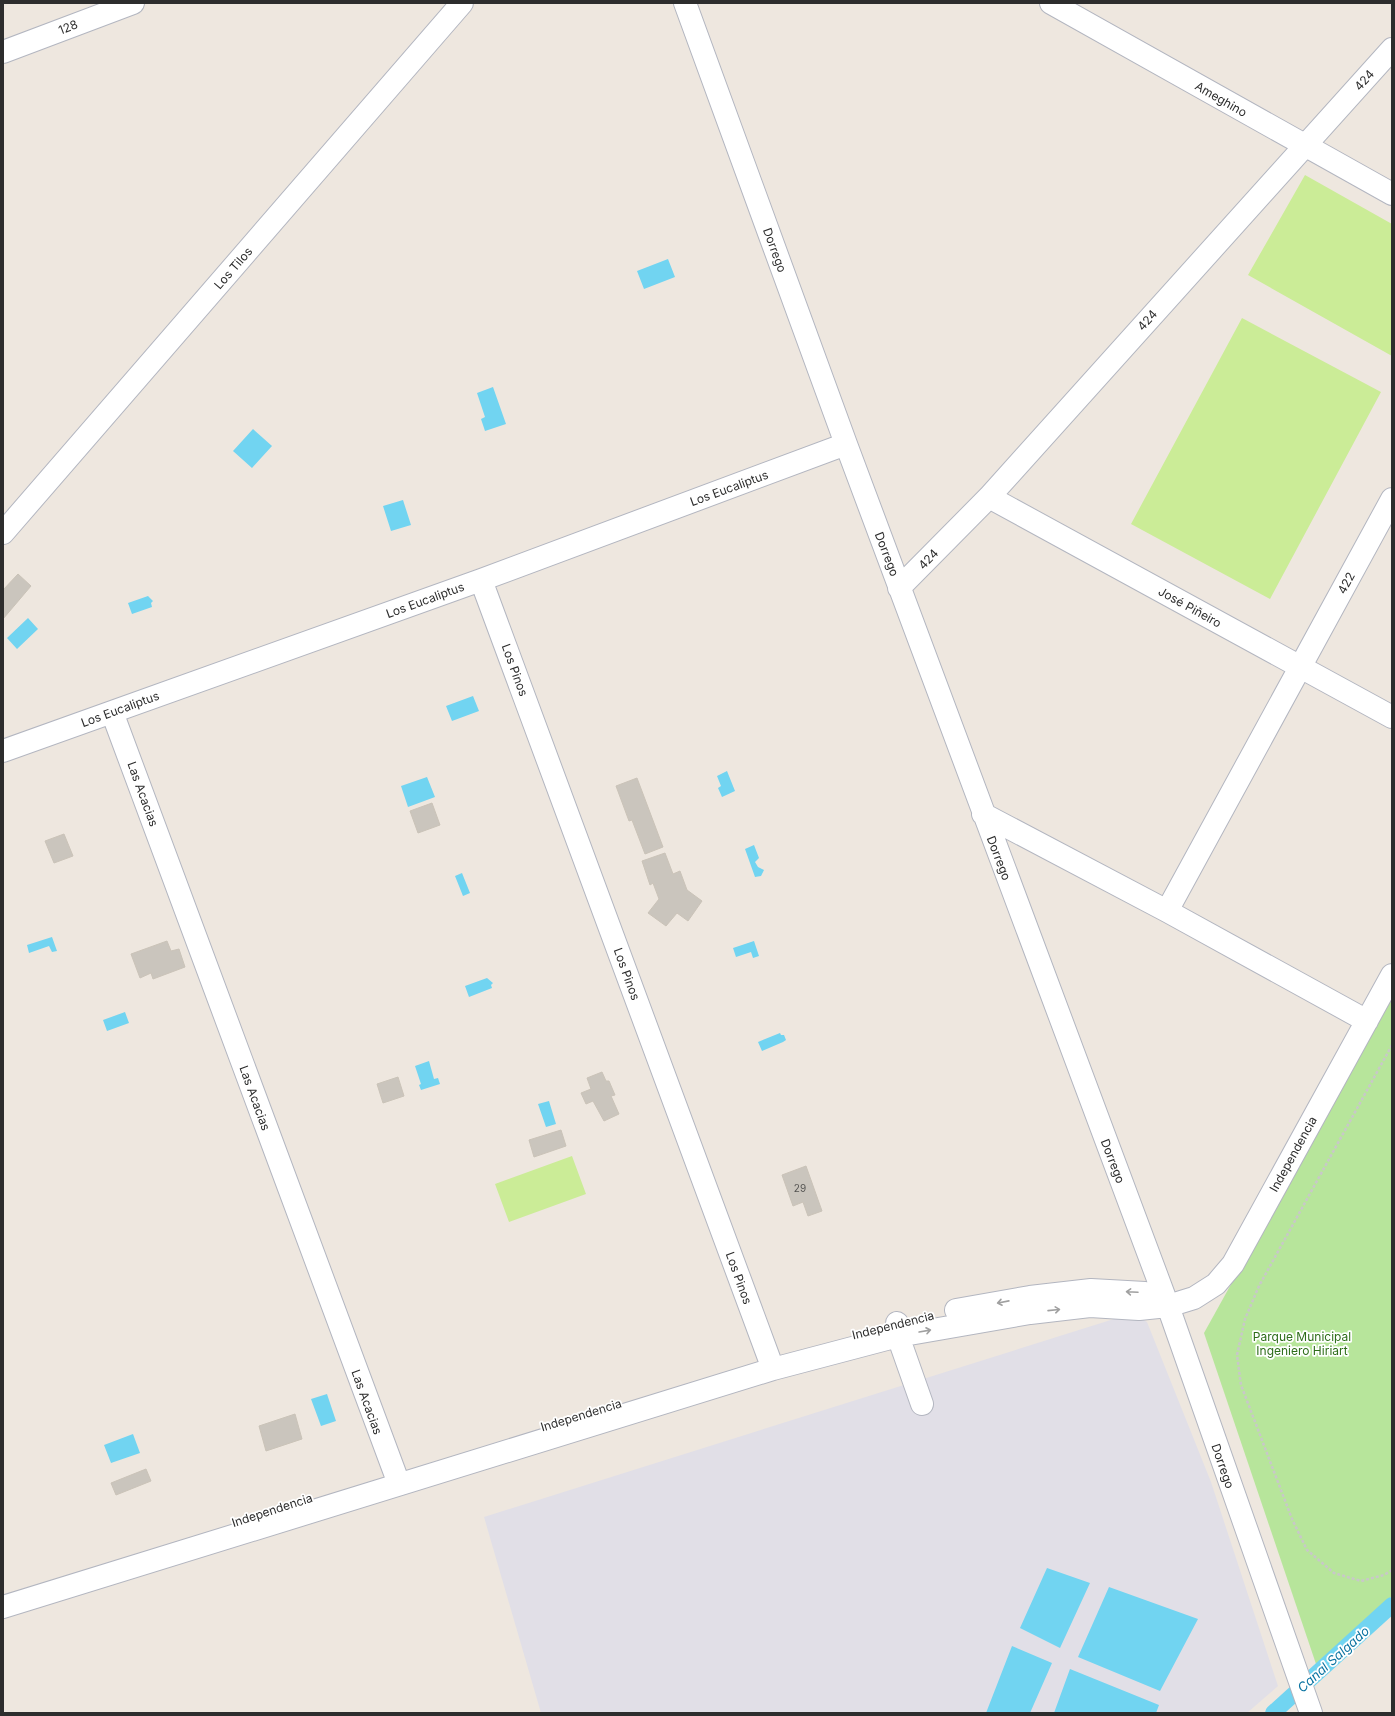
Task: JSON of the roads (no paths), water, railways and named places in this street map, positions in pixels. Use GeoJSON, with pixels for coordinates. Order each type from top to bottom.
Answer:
{"type":"FeatureCollection","features":[{"type":"Feature","properties":{"kind":"street","name":"128"},"geometry":{"type":"LineString","coordinates":[[3,52],[133,3]]}},
{"type":"Feature","properties":{"kind":"street","name":"Los Tilos"},"geometry":{"type":"LineString","coordinates":[[3,533],[462,3]]}},
{"type":"Feature","properties":{"kind":"street","name":"Dorrego"},"geometry":{"type":"LineString","coordinates":[[685,3],[899,588],[1168,1306],[1309,1708]]}},
{"type":"Feature","properties":{"kind":"street","name":"Ameghino"},"geometry":{"type":"LineString","coordinates":[[1051,3],[1392,194]]}},
{"type":"Feature","properties":{"kind":"street","name":"424"},"geometry":{"type":"LineString","coordinates":[[899,588],[989,497],[1392,49]]}},
{"type":"Feature","properties":{"kind":"street","name":"Los Eucaliptus"},"geometry":{"type":"LineString","coordinates":[[3,751],[481,580],[846,444]]}},
{"type":"Feature","properties":{"kind":"street","name":"José Piñeiro"},"geometry":{"type":"LineString","coordinates":[[989,497],[1392,717]]}},
{"type":"Feature","properties":{"kind":"street","name":"422"},"geometry":{"type":"LineString","coordinates":[[1167,911],[1299,666],[1392,499]]}},
{"type":"Feature","properties":{"kind":"street","name":"Los Pinos"},"geometry":{"type":"LineString","coordinates":[[481,580],[771,1364]]}},
{"type":"Feature","properties":{"kind":"street","name":"Las Acacias"},"geometry":{"type":"LineString","coordinates":[[112,712],[396,1477]]}},
{"type":"Feature","properties":{"kind":"street"},"geometry":{"type":"LineString","coordinates":[[983,814],[1167,911],[1367,1021]]}},
{"type":"Feature","properties":{"kind":"street","name":"Independencia"},"geometry":{"type":"LineString","coordinates":[[3,1596],[771,1364],[897,1329],[1030,1297],[1091,1290],[1145,1293],[1168,1306],[1194,1298],[1216,1284],[1233,1264],[1392,975]]}},
{"type":"Feature","properties":{"kind":"street"},"geometry":{"type":"LineString","coordinates":[[897,1329],[922,1404]]}},
{"type":"Feature","properties":{"kind":"street","name":"Independencia"},"geometry":{"type":"LineString","coordinates":[[3,1607],[396,1477]]}},
{"type":"Feature","properties":{"kind":"water"},"geometry":{"type":"Polygon","coordinates":[[[668,259],[675,277],[644,289],[637,271],[668,259]]]}},
{"type":"Feature","properties":{"kind":"water"},"geometry":{"type":"Polygon","coordinates":[[[493,387],[506,424],[485,431],[481,419],[485,417],[477,393],[493,387]]]}},
{"type":"Feature","properties":{"kind":"water"},"geometry":{"type":"Polygon","coordinates":[[[253,429],[272,446],[252,468],[233,451],[253,429]]]}},
{"type":"Feature","properties":{"kind":"water"},"geometry":{"type":"Polygon","coordinates":[[[403,500],[411,525],[391,531],[383,506],[403,500]]]}},
{"type":"Feature","properties":{"kind":"water"},"geometry":{"type":"Polygon","coordinates":[[[148,596],[153,601],[151,603],[152,607],[132,614],[128,603],[148,596]]]}},
{"type":"Feature","properties":{"kind":"water"},"geometry":{"type":"Polygon","coordinates":[[[28,618],[38,629],[17,649],[7,638],[28,618]]]}},
{"type":"Feature","properties":{"kind":"water"},"geometry":{"type":"Polygon","coordinates":[[[473,696],[479,711],[452,721],[446,706],[473,696]]]}},
{"type":"Feature","properties":{"kind":"water"},"geometry":{"type":"Polygon","coordinates":[[[727,771],[735,791],[722,797],[718,788],[721,786],[717,776],[727,771]]]}},
{"type":"Feature","properties":{"kind":"water"},"geometry":{"type":"Polygon","coordinates":[[[427,777],[435,797],[408,807],[401,786],[427,777]]]}},
{"type":"Feature","properties":{"kind":"water"},"geometry":{"type":"Polygon","coordinates":[[[754,845],[759,858],[755,862],[758,867],[764,870],[761,876],[755,877],[745,849],[754,845]]]}},
{"type":"Feature","properties":{"kind":"water"},"geometry":{"type":"Polygon","coordinates":[[[462,873],[470,893],[463,896],[455,876],[462,873]]]}},
{"type":"Feature","properties":{"kind":"water"},"geometry":{"type":"Polygon","coordinates":[[[52,937],[57,951],[52,952],[49,946],[29,953],[27,945],[52,937]]]}},
{"type":"Feature","properties":{"kind":"water"},"geometry":{"type":"Polygon","coordinates":[[[754,941],[759,956],[753,958],[751,952],[736,957],[733,948],[754,941]]]}},
{"type":"Feature","properties":{"kind":"water"},"geometry":{"type":"Polygon","coordinates":[[[487,978],[493,983],[491,985],[492,988],[469,997],[465,986],[487,978]]]}},
{"type":"Feature","properties":{"kind":"water"},"geometry":{"type":"Polygon","coordinates":[[[125,1012],[129,1023],[107,1031],[103,1020],[125,1012]]]}},
{"type":"Feature","properties":{"kind":"water"},"geometry":{"type":"Polygon","coordinates":[[[780,1033],[781,1035],[784,1035],[786,1040],[762,1051],[758,1042],[780,1033]]]}},
{"type":"Feature","properties":{"kind":"water"},"geometry":{"type":"Polygon","coordinates":[[[429,1061],[434,1079],[438,1078],[440,1084],[421,1090],[419,1085],[421,1084],[415,1066],[429,1061]]]}},
{"type":"Feature","properties":{"kind":"water"},"geometry":{"type":"Polygon","coordinates":[[[549,1101],[556,1124],[546,1127],[538,1104],[549,1101]]]}},
{"type":"Feature","properties":{"kind":"water"},"geometry":{"type":"Polygon","coordinates":[[[327,1394],[336,1421],[321,1426],[311,1399],[327,1394]]]}},
{"type":"Feature","properties":{"kind":"water"},"geometry":{"type":"Polygon","coordinates":[[[133,1434],[140,1453],[111,1463],[104,1445],[133,1434]]]}},
{"type":"Feature","properties":{"kind":"water"},"geometry":{"type":"Polygon","coordinates":[[[1047,1568],[1090,1583],[1060,1648],[1020,1628],[1047,1568]]]}},
{"type":"Feature","properties":{"kind":"water"},"geometry":{"type":"Polygon","coordinates":[[[1109,1587],[1198,1619],[1160,1691],[1078,1657],[1109,1587]]]}},
{"type":"Feature","properties":{"kind":"water"},"geometry":{"type":"Polygon","coordinates":[[[1012,1646],[1052,1663],[1030,1713],[986,1713],[1012,1646]]]}},
{"type":"Feature","properties":{"kind":"water"},"geometry":{"type":"Polygon","coordinates":[[[1070,1669],[1159,1705],[1156,1713],[1054,1713],[1070,1669]]]}},
{"type":"Feature","properties":{"kind":"waterway","name":"Canal Salgado"},"geometry":{"type":"LineString","coordinates":[[1273,1713],[1392,1605]]}},
{"type":"Feature","properties":{"kind":"park label","name":"Parque Municipal Ingeniero Hiriart"},"geometry":{"type":"Point","coordinates":[1302,1343]}}]}
